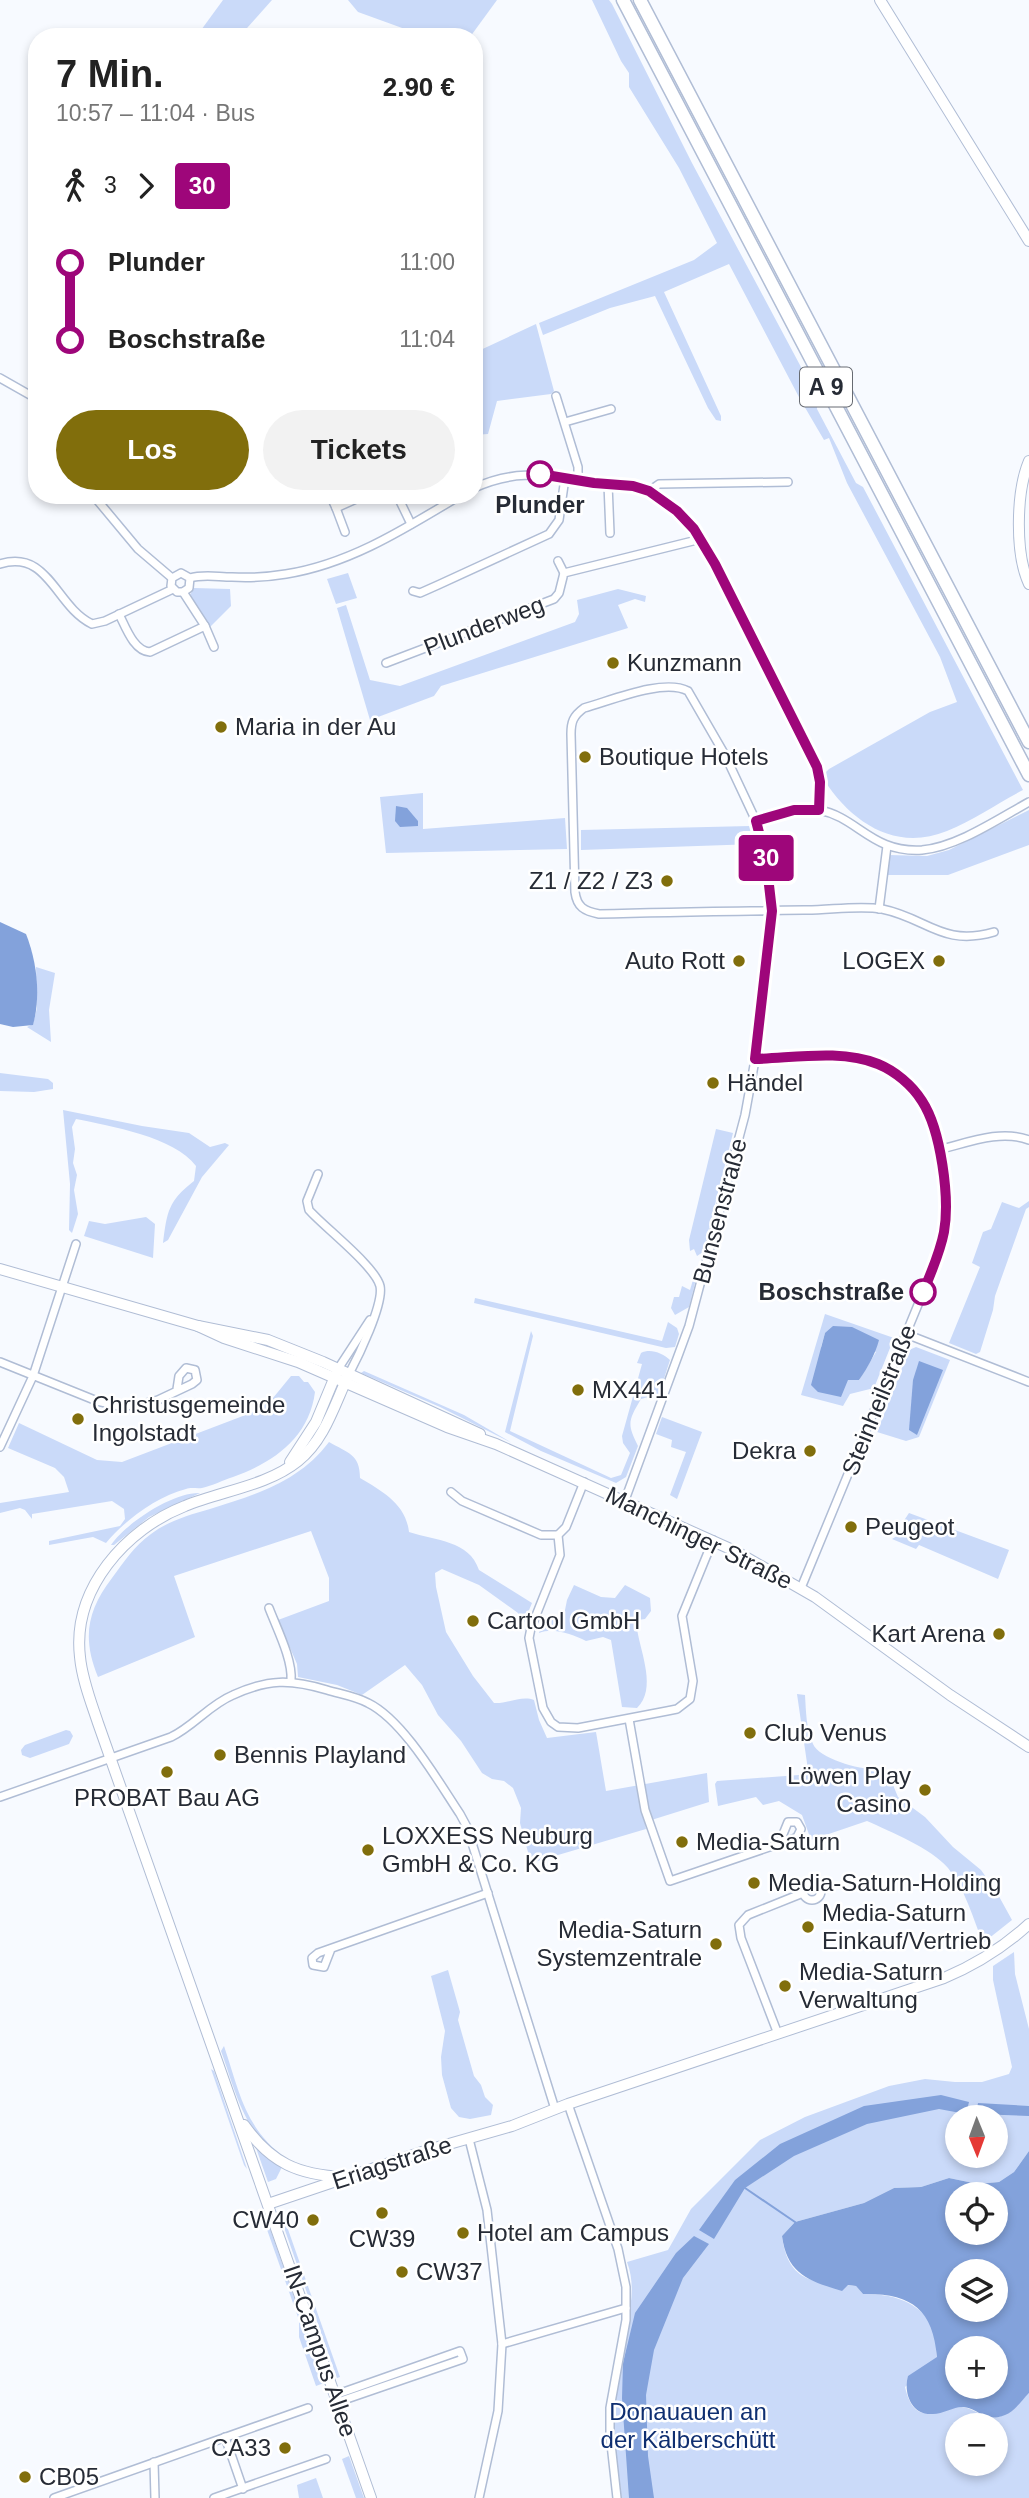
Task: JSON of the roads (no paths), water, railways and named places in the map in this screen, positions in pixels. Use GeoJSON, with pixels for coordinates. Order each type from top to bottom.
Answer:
{"type":"FeatureCollection","features":[{"type":"Feature","properties":{"kind":"highway","name":"A 9"},"geometry":{"type":"LineString","coordinates":[[623,0],[1029,775]]}},
{"type":"Feature","properties":{"kind":"highway","name":"A 9"},"geometry":{"type":"LineString","coordinates":[[640,0],[1029,742]]}},
{"type":"Feature","properties":{"kind":"street"},"geometry":{"type":"LineString","coordinates":[[880,0],[1029,241]]}},
{"type":"Feature","properties":{"kind":"street"},"geometry":{"type":"LineString","coordinates":[[0,379],[28,394]]}},
{"type":"Feature","properties":{"kind":"street"},"geometry":{"type":"LineString","coordinates":[[556,396],[578,467],[578,480]]}},
{"type":"Feature","properties":{"kind":"street"},"geometry":{"type":"LineString","coordinates":[[565,422],[611,409]]}},
{"type":"Feature","properties":{"kind":"street"},"geometry":{"type":"LineString","coordinates":[[1029,461],[1023,477],[1019,509],[1024,565],[1029,584]]}},
{"type":"Feature","properties":{"kind":"street"},"geometry":{"type":"LineString","coordinates":[[483,484],[517,474],[540,474],[633,486],[649,491],[685,518],[701,539],[817,767],[820,782],[819,810]]}},
{"type":"Feature","properties":{"kind":"street"},"geometry":{"type":"LineString","coordinates":[[413,592],[420,593],[549,534],[559,520],[565,478]]}},
{"type":"Feature","properties":{"kind":"street"},"geometry":{"type":"LineString","coordinates":[[649,491],[659,484],[788,482]]}},
{"type":"Feature","properties":{"kind":"street"},"geometry":{"type":"LineString","coordinates":[[608,484],[611,533]]}},
{"type":"Feature","properties":{"kind":"street"},"geometry":{"type":"LineString","coordinates":[[100,504],[138,549],[172,578],[173,589]]}},
{"type":"Feature","properties":{"kind":"street"},"geometry":{"type":"LineString","coordinates":[[334,504],[345,532]]}},
{"type":"Feature","properties":{"kind":"street"},"geometry":{"type":"LineString","coordinates":[[336,508],[345,504]]}},
{"type":"Feature","properties":{"kind":"street"},"geometry":{"type":"LineString","coordinates":[[401,504],[411,524]]}},
{"type":"Feature","properties":{"kind":"street"},"geometry":{"type":"LineString","coordinates":[[172,578],[181,573],[190,578],[262,576],[305,570],[350,557],[445,504]]}},
{"type":"Feature","properties":{"kind":"street","name":"Plunderweg"},"geometry":{"type":"LineString","coordinates":[[564,573],[701,539]]}},
{"type":"Feature","properties":{"kind":"street"},"geometry":{"type":"LineString","coordinates":[[0,564],[16,560],[32,564],[72,608],[92,624],[173,589],[183,592],[205,626],[214,647]]}},
{"type":"Feature","properties":{"kind":"street","name":"Plunderweg"},"geometry":{"type":"LineString","coordinates":[[386,663],[554,599],[559,593],[564,573],[558,561]]}},
{"type":"Feature","properties":{"kind":"street"},"geometry":{"type":"LineString","coordinates":[[183,592],[189,588],[190,578]]}},
{"type":"Feature","properties":{"kind":"street"},"geometry":{"type":"LineString","coordinates":[[118,614],[138,647],[146,652],[155,651],[205,626]]}},
{"type":"Feature","properties":{"kind":"street","name":"Bunsenstraße"},"geometry":{"type":"LineString","coordinates":[[625,1500],[691,1317],[745,1115],[755,1059],[772,911],[766,859],[756,821],[725,755],[688,691],[680,687],[651,689],[584,708],[572,720],[570,734],[575,892],[576,901],[581,908],[599,914],[772,911]]}},
{"type":"Feature","properties":{"kind":"street"},"geometry":{"type":"LineString","coordinates":[[756,821],[794,810],[819,810],[837,816],[887,846],[911,850],[942,846],[1026,804]]}},
{"type":"Feature","properties":{"kind":"street"},"geometry":{"type":"LineString","coordinates":[[879,909],[887,846]]}},
{"type":"Feature","properties":{"kind":"street"},"geometry":{"type":"LineString","coordinates":[[772,911],[879,909],[906,916],[935,930],[956,936],[977,937],[994,932]]}},
{"type":"Feature","properties":{"kind":"street","name":"Steinheilstraße"},"geometry":{"type":"LineString","coordinates":[[755,1059],[852,1057],[889,1069],[922,1101],[932,1124],[946,1194],[944,1231],[934,1266],[801,1588]]}},
{"type":"Feature","properties":{"kind":"street"},"geometry":{"type":"LineString","coordinates":[[938,1150],[999,1136],[1029,1140]]}},
{"type":"Feature","properties":{"kind":"street"},"geometry":{"type":"LineString","coordinates":[[268,2204],[85,1682],[79,1656],[80,1629],[91,1592],[113,1556],[133,1536],[157,1519],[186,1505],[254,1482],[285,1468],[298,1461],[320,1436],[347,1379],[380,1293],[377,1279],[307,1207],[318,1174]]}},
{"type":"Feature","properties":{"kind":"street"},"geometry":{"type":"LineString","coordinates":[[0,1447],[33,1376],[76,1244]]}},
{"type":"Feature","properties":{"kind":"street"},"geometry":{"type":"LineString","coordinates":[[0,1269],[198,1326],[224,1338],[341,1374],[347,1379]]}},
{"type":"Feature","properties":{"kind":"street"},"geometry":{"type":"LineString","coordinates":[[285,1468],[316,1422],[336,1373],[374,1314]]}},
{"type":"Feature","properties":{"kind":"street"},"geometry":{"type":"LineString","coordinates":[[906,1334],[1029,1382]]}},
{"type":"Feature","properties":{"kind":"street"},"geometry":{"type":"LineString","coordinates":[[0,1363],[97,1401],[119,1406],[148,1404],[177,1389]]}},
{"type":"Feature","properties":{"kind":"street","name":"Manchinger Straße"},"geometry":{"type":"LineString","coordinates":[[347,1379],[447,1427],[496,1444],[713,1539],[801,1588],[1029,1748]]}},
{"type":"Feature","properties":{"kind":"street"},"geometry":{"type":"LineString","coordinates":[[451,1492],[462,1501],[541,1535],[558,1535],[566,1527],[584,1482]]}},
{"type":"Feature","properties":{"kind":"street"},"geometry":{"type":"LineString","coordinates":[[558,1535],[560,1555],[529,1638],[543,1708],[551,1722],[564,1728],[677,1709],[690,1699],[693,1681],[682,1616],[713,1539]]}},
{"type":"Feature","properties":{"kind":"street"},"geometry":{"type":"LineString","coordinates":[[270,1608],[292,1665],[291,1681]]}},
{"type":"Feature","properties":{"kind":"street"},"geometry":{"type":"LineString","coordinates":[[0,1797],[181,1732],[206,1710],[233,1695],[275,1681],[291,1681],[360,1699],[380,1710],[393,1721],[460,1814],[488,1893],[555,2109]]}},
{"type":"Feature","properties":{"kind":"street"},"geometry":{"type":"LineString","coordinates":[[629,1719],[645,1811],[670,1881],[779,1843]]}},
{"type":"Feature","properties":{"kind":"street"},"geometry":{"type":"LineString","coordinates":[[331,1949],[488,1893]]}},
{"type":"Feature","properties":{"kind":"street"},"geometry":{"type":"LineString","coordinates":[[778,2034],[741,1938],[739,1924],[755,1912],[803,1893]]}},
{"type":"Feature","properties":{"kind":"street","name":"Eriagstraße"},"geometry":{"type":"LineString","coordinates":[[268,2204],[428,2150],[512,2126],[568,2104],[952,1975],[991,1953],[1029,1924]]}},
{"type":"Feature","properties":{"kind":"street"},"geometry":{"type":"LineString","coordinates":[[568,2104],[622,2261],[626,2287],[626,2308],[610,2408],[617,2498]]}},
{"type":"Feature","properties":{"kind":"street"},"geometry":{"type":"LineString","coordinates":[[237,2116],[261,2147],[286,2165],[313,2174],[348,2177]]}},
{"type":"Feature","properties":{"kind":"street"},"geometry":{"type":"LineString","coordinates":[[469,2139],[487,2210],[502,2343],[498,2411],[479,2498]]}},
{"type":"Feature","properties":{"kind":"street","name":"IN-Campus Allee"},"geometry":{"type":"LineString","coordinates":[[268,2204],[371,2498]]}},
{"type":"Feature","properties":{"kind":"street"},"geometry":{"type":"LineString","coordinates":[[502,2343],[626,2308]]}},
{"type":"Feature","properties":{"kind":"street"},"geometry":{"type":"LineString","coordinates":[[460,2351],[463,2359],[336,2399],[460,2351]]}},
{"type":"Feature","properties":{"kind":"street"},"geometry":{"type":"LineString","coordinates":[[54,2498],[308,2409]]}},
{"type":"Feature","properties":{"kind":"street"},"geometry":{"type":"LineString","coordinates":[[225,2437],[243,2488]]}},
{"type":"Feature","properties":{"kind":"street"},"geometry":{"type":"LineString","coordinates":[[214,2498],[326,2459]]}},
{"type":"Feature","properties":{"kind":"street"},"geometry":{"type":"LineString","coordinates":[[154,2462],[155,2498]]}},
{"type":"Feature","properties":{"kind":"water"},"geometry":{"type":"Polygon","coordinates":[[[396,806],[407,808],[418,821],[418,826],[400,827],[395,821],[396,806]]]}},
{"type":"Feature","properties":{"kind":"water"},"geometry":{"type":"Polygon","coordinates":[[[0,922],[26,934],[30,945],[37,991],[33,1025],[13,1027],[0,1024],[0,922]]]}},
{"type":"Feature","properties":{"kind":"water"},"geometry":{"type":"Polygon","coordinates":[[[833,1326],[852,1327],[879,1340],[859,1380],[848,1380],[841,1397],[818,1392],[811,1385],[825,1333],[833,1326]]]}},
{"type":"Feature","properties":{"kind":"water"},"geometry":{"type":"Polygon","coordinates":[[[919,1361],[943,1370],[917,1435],[909,1430],[913,1380],[919,1361]]]}},
{"type":"Feature","properties":{"kind":"water"},"geometry":{"type":"Polygon","coordinates":[[[941,2095],[969,2102],[968,2105],[945,2105],[945,2110],[939,2109],[867,2124],[794,2156],[745,2188],[714,2239],[699,2230],[735,2180],[780,2144],[864,2106],[941,2095]]]}},
{"type":"Feature","properties":{"kind":"water"},"geometry":{"type":"Polygon","coordinates":[[[978,2103],[1029,2106],[1029,2116],[1008,2115],[1008,2105],[978,2103]]]}},
{"type":"Feature","properties":{"kind":"water"},"geometry":{"type":"Polygon","coordinates":[[[1029,2151],[1029,2393],[1008,2413],[979,2413],[964,2407],[926,2414],[911,2402],[907,2389],[908,2376],[937,2357],[935,2340],[924,2316],[906,2301],[880,2294],[863,2294],[856,2286],[848,2285],[842,2291],[819,2284],[801,2274],[789,2259],[782,2236],[795,2222],[864,2203],[894,2188],[921,2187],[949,2178],[968,2182],[945,2182],[945,2245],[1008,2245],[1008,2182],[999,2182],[1014,2172],[1029,2151]]]}},
{"type":"Feature","properties":{"kind":"water"},"geometry":{"type":"Polygon","coordinates":[[[694,2236],[709,2244],[683,2278],[654,2350],[646,2395],[648,2456],[654,2498],[629,2498],[622,2398],[623,2363],[635,2313],[676,2253],[694,2236]]]}},
{"type":"Feature","properties":{"kind":"waterway"},"geometry":{"type":"LineString","coordinates":[[745,2188],[795,2222]]}},
{"type":"Feature","properties":{"kind":"place","name":"Plunder"},"geometry":{"type":"Point","coordinates":[540,474]}},
{"type":"Feature","properties":{"kind":"place","name":"Kunzmann"},"geometry":{"type":"Point","coordinates":[613,663]}},
{"type":"Feature","properties":{"kind":"place","name":"Maria in der Au"},"geometry":{"type":"Point","coordinates":[221,727]}},
{"type":"Feature","properties":{"kind":"place","name":"Boutique Hotels"},"geometry":{"type":"Point","coordinates":[585,757]}},
{"type":"Feature","properties":{"kind":"place","name":"Z1 / Z2 / Z3"},"geometry":{"type":"Point","coordinates":[667,881]}},
{"type":"Feature","properties":{"kind":"place","name":"Auto Rott"},"geometry":{"type":"Point","coordinates":[739,961]}},
{"type":"Feature","properties":{"kind":"place","name":"LOGEX"},"geometry":{"type":"Point","coordinates":[939,961]}},
{"type":"Feature","properties":{"kind":"place","name":"Händel"},"geometry":{"type":"Point","coordinates":[713,1083]}},
{"type":"Feature","properties":{"kind":"place","name":"Boschstraße"},"geometry":{"type":"Point","coordinates":[923,1292]}},
{"type":"Feature","properties":{"kind":"place","name":"MX441"},"geometry":{"type":"Point","coordinates":[578,1390]}},
{"type":"Feature","properties":{"kind":"place","name":"Christusgemeinde Ingolstadt"},"geometry":{"type":"Point","coordinates":[78,1419]}},
{"type":"Feature","properties":{"kind":"place","name":"Dekra"},"geometry":{"type":"Point","coordinates":[810,1451]}},
{"type":"Feature","properties":{"kind":"place","name":"Peugeot"},"geometry":{"type":"Point","coordinates":[851,1527]}},
{"type":"Feature","properties":{"kind":"place","name":"Cartool GmbH"},"geometry":{"type":"Point","coordinates":[473,1621]}},
{"type":"Feature","properties":{"kind":"place","name":"Kart Arena"},"geometry":{"type":"Point","coordinates":[999,1634]}},
{"type":"Feature","properties":{"kind":"place","name":"Club Venus"},"geometry":{"type":"Point","coordinates":[750,1733]}},
{"type":"Feature","properties":{"kind":"place","name":"Bennis Playland"},"geometry":{"type":"Point","coordinates":[220,1755]}},
{"type":"Feature","properties":{"kind":"place","name":"PROBAT Bau AG"},"geometry":{"type":"Point","coordinates":[167,1772]}},
{"type":"Feature","properties":{"kind":"place","name":"Löwen Play Casino"},"geometry":{"type":"Point","coordinates":[925,1790]}},
{"type":"Feature","properties":{"kind":"place","name":"Media-Saturn"},"geometry":{"type":"Point","coordinates":[682,1842]}},
{"type":"Feature","properties":{"kind":"place","name":"LOXXESS Neuburg GmbH & Co. KG"},"geometry":{"type":"Point","coordinates":[368,1850]}},
{"type":"Feature","properties":{"kind":"place","name":"Media-Saturn-Holding"},"geometry":{"type":"Point","coordinates":[754,1883]}},
{"type":"Feature","properties":{"kind":"place","name":"Media-Saturn Einkauf/Vertrieb"},"geometry":{"type":"Point","coordinates":[808,1927]}},
{"type":"Feature","properties":{"kind":"place","name":"Media-Saturn Systemzentrale"},"geometry":{"type":"Point","coordinates":[716,1944]}},
{"type":"Feature","properties":{"kind":"place","name":"Media-Saturn Verwaltung"},"geometry":{"type":"Point","coordinates":[785,1986]}},
{"type":"Feature","properties":{"kind":"place","name":"CW39"},"geometry":{"type":"Point","coordinates":[382,2213]}},
{"type":"Feature","properties":{"kind":"place","name":"CW40"},"geometry":{"type":"Point","coordinates":[313,2220]}},
{"type":"Feature","properties":{"kind":"place","name":"Hotel am Campus"},"geometry":{"type":"Point","coordinates":[463,2233]}},
{"type":"Feature","properties":{"kind":"place","name":"CW37"},"geometry":{"type":"Point","coordinates":[402,2272]}},
{"type":"Feature","properties":{"kind":"place","name":"CA33"},"geometry":{"type":"Point","coordinates":[285,2448]}},
{"type":"Feature","properties":{"kind":"place","name":"CB05"},"geometry":{"type":"Point","coordinates":[25,2477]}},
{"type":"Feature","properties":{"kind":"park label","name":"Donauauen an der Kälberschütt"},"geometry":{"type":"Point","coordinates":[688,2426]}}]}
